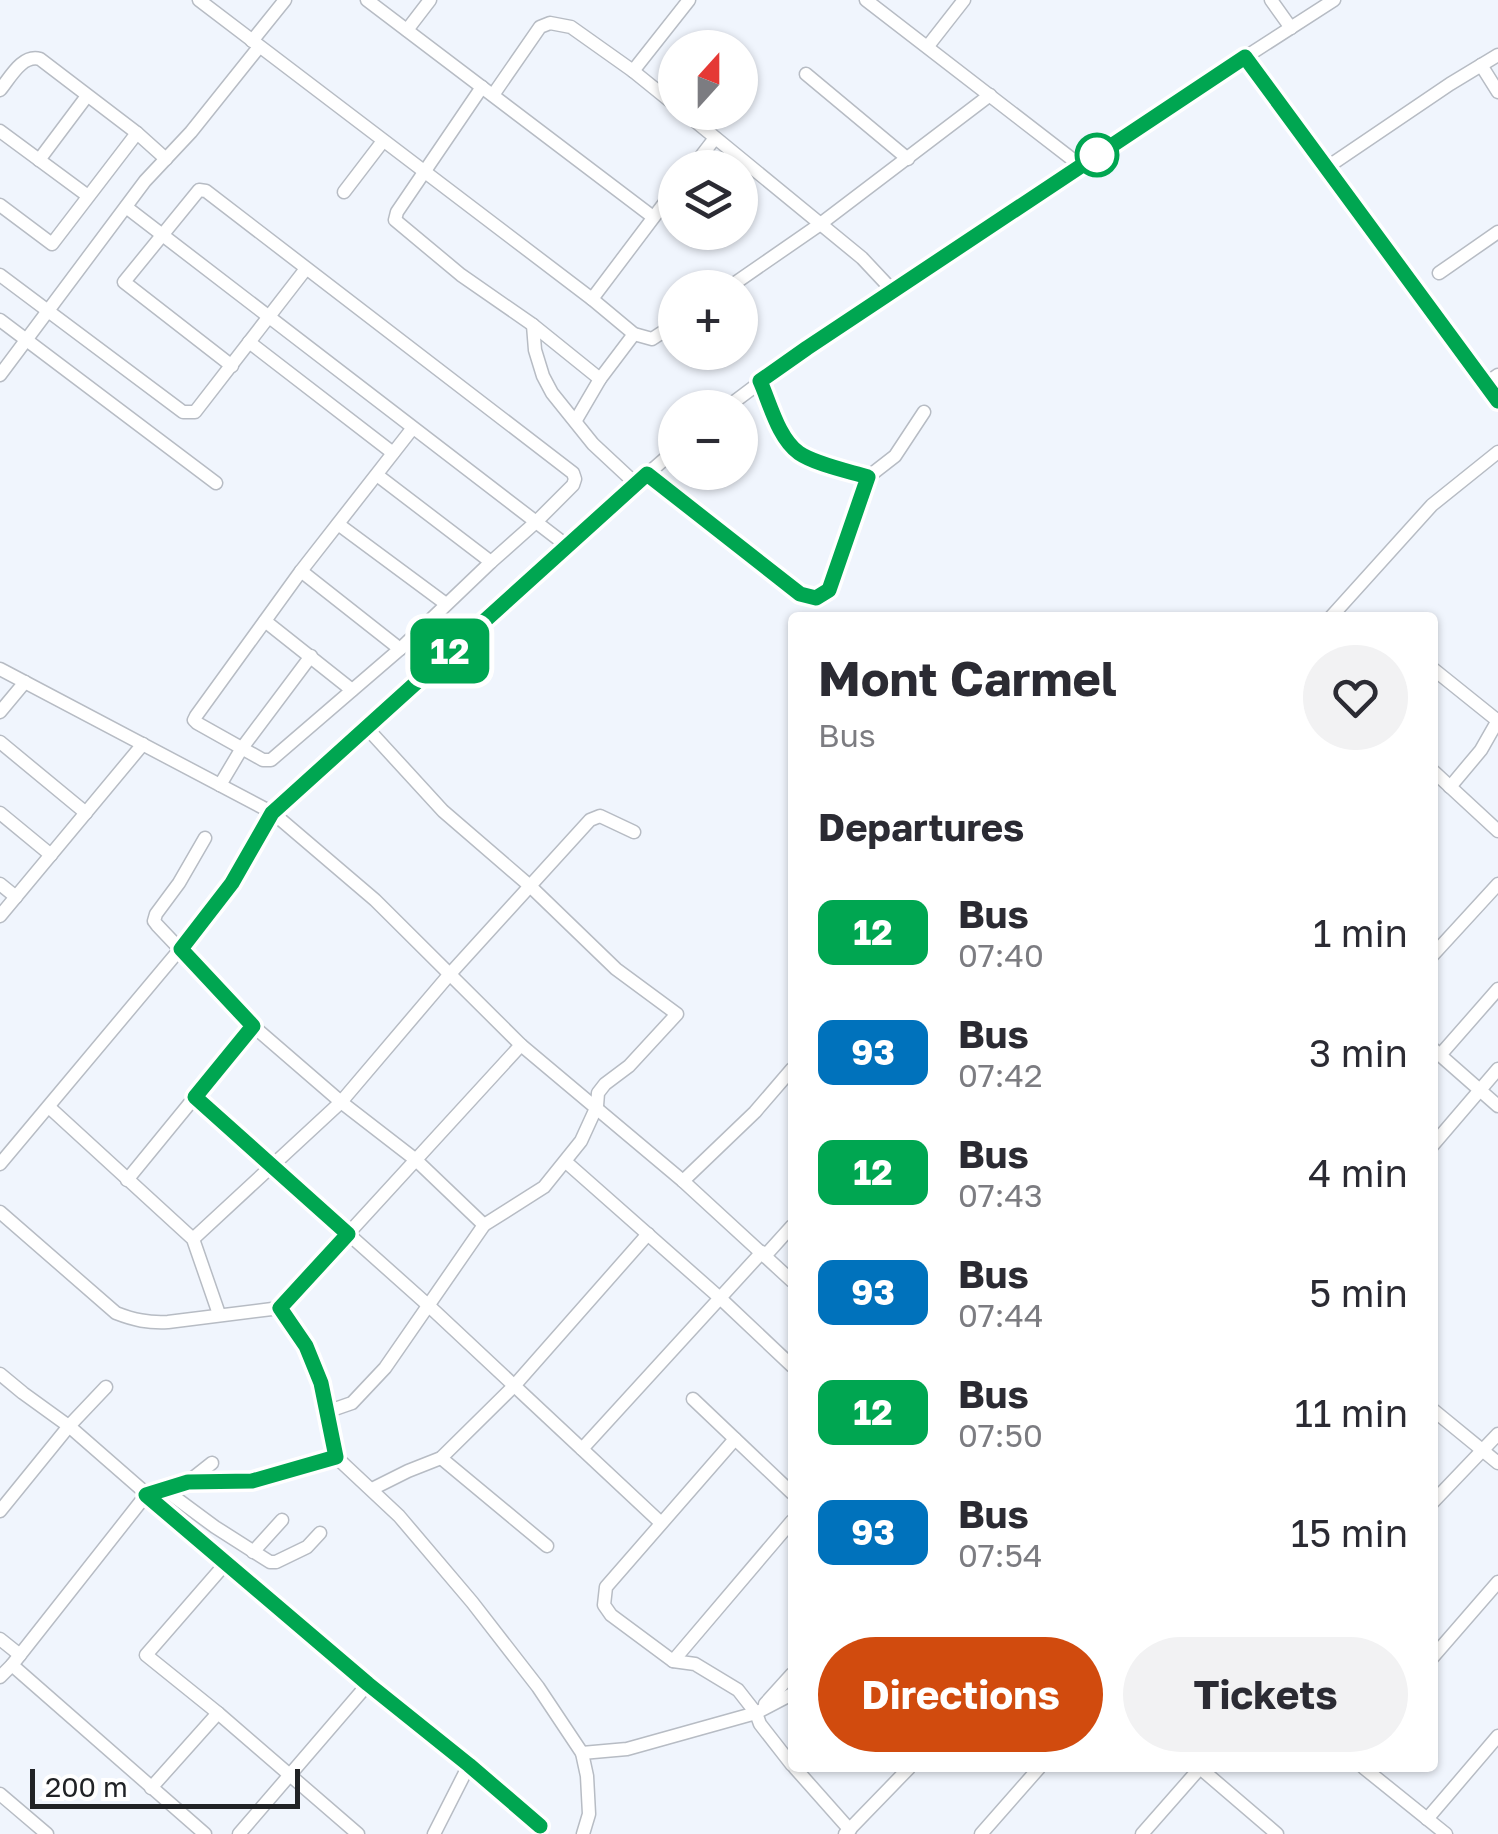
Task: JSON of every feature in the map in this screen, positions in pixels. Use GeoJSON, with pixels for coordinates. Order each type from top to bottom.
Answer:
{"type":"FeatureCollection","features":[{"type":"Feature","properties":{"kind":"street"},"geometry":{"type":"LineString","coordinates":[[199,0],[634,334],[652,339],[658,335]]}},
{"type":"Feature","properties":{"kind":"street"},"geometry":{"type":"LineString","coordinates":[[0,375],[126,206],[256,44],[285,0]]}},
{"type":"Feature","properties":{"kind":"street"},"geometry":{"type":"LineString","coordinates":[[367,0],[653,217]]}},
{"type":"Feature","properties":{"kind":"street"},"geometry":{"type":"LineString","coordinates":[[408,30],[430,0]]}},
{"type":"Feature","properties":{"kind":"street"},"geometry":{"type":"LineString","coordinates":[[633,71],[690,0]]}},
{"type":"Feature","properties":{"kind":"street"},"geometry":{"type":"LineString","coordinates":[[866,0],[1081,166]]}},
{"type":"Feature","properties":{"kind":"street"},"geometry":{"type":"LineString","coordinates":[[928,46],[964,0]]}},
{"type":"Feature","properties":{"kind":"street"},"geometry":{"type":"LineString","coordinates":[[1272,0],[1290,28]]}},
{"type":"Feature","properties":{"kind":"street"},"geometry":{"type":"LineString","coordinates":[[749,390],[1334,0]]}},
{"type":"Feature","properties":{"kind":"street"},"geometry":{"type":"LineString","coordinates":[[600,379],[395,220],[424,173],[540,27],[550,23],[571,27],[658,91]]}},
{"type":"Feature","properties":{"kind":"street"},"geometry":{"type":"LineString","coordinates":[[1326,168],[1498,55]]}},
{"type":"Feature","properties":{"kind":"street"},"geometry":{"type":"LineString","coordinates":[[0,90],[32,57],[48,64],[166,159]]}},
{"type":"Feature","properties":{"kind":"street"},"geometry":{"type":"LineString","coordinates":[[1245,57],[1498,401]]}},
{"type":"Feature","properties":{"kind":"street"},"geometry":{"type":"LineString","coordinates":[[1481,66],[1498,92]]}},
{"type":"Feature","properties":{"kind":"street"},"geometry":{"type":"LineString","coordinates":[[806,74],[908,159]]}},
{"type":"Feature","properties":{"kind":"street"},"geometry":{"type":"LineString","coordinates":[[754,270],[820,225],[990,95]]}},
{"type":"Feature","properties":{"kind":"street"},"geometry":{"type":"LineString","coordinates":[[39,160],[88,96]]}},
{"type":"Feature","properties":{"kind":"street"},"geometry":{"type":"LineString","coordinates":[[705,130],[862,258],[893,291]]}},
{"type":"Feature","properties":{"kind":"street"},"geometry":{"type":"LineString","coordinates":[[0,131],[88,196]]}},
{"type":"Feature","properties":{"kind":"street"},"geometry":{"type":"LineString","coordinates":[[0,204],[52,244],[137,133]]}},
{"type":"Feature","properties":{"kind":"street"},"geometry":{"type":"LineString","coordinates":[[706,150],[715,138]]}},
{"type":"Feature","properties":{"kind":"street"},"geometry":{"type":"LineString","coordinates":[[344,192],[383,140]]}},
{"type":"Feature","properties":{"kind":"street"},"geometry":{"type":"LineString","coordinates":[[232,366],[124,282],[199,190],[573,473],[575,479],[536,522],[400,649],[272,760],[263,760],[194,720],[301,572],[412,429]]}},
{"type":"Feature","properties":{"kind":"street"},"geometry":{"type":"LineString","coordinates":[[126,206],[566,546]]}},
{"type":"Feature","properties":{"kind":"street"},"geometry":{"type":"LineString","coordinates":[[592,299],[658,211]]}},
{"type":"Feature","properties":{"kind":"street"},"geometry":{"type":"LineString","coordinates":[[1438,273],[1498,232]]}},
{"type":"Feature","properties":{"kind":"street"},"geometry":{"type":"LineString","coordinates":[[0,274],[184,412],[195,412],[306,270]]}},
{"type":"Feature","properties":{"kind":"street"},"geometry":{"type":"LineString","coordinates":[[0,320],[216,483]]}},
{"type":"Feature","properties":{"kind":"street"},"geometry":{"type":"LineString","coordinates":[[533,325],[534,350],[552,394],[594,444],[636,484]]}},
{"type":"Feature","properties":{"kind":"street"},"geometry":{"type":"LineString","coordinates":[[576,420],[600,379],[634,334]]}},
{"type":"Feature","properties":{"kind":"street"},"geometry":{"type":"LineString","coordinates":[[249,342],[393,453]]}},
{"type":"Feature","properties":{"kind":"street"},"geometry":{"type":"LineString","coordinates":[[1485,384],[1498,375]]}},
{"type":"Feature","properties":{"kind":"street"},"geometry":{"type":"LineString","coordinates":[[760,381],[791,446],[802,456],[868,477]]}},
{"type":"Feature","properties":{"kind":"street"},"geometry":{"type":"LineString","coordinates":[[647,474],[800,594],[816,598],[829,590],[868,477],[895,456],[924,412]]}},
{"type":"Feature","properties":{"kind":"street"},"geometry":{"type":"LineString","coordinates":[[1335,612],[1432,505],[1498,452]]}},
{"type":"Feature","properties":{"kind":"street"},"geometry":{"type":"LineString","coordinates":[[0,1164],[181,949],[232,883],[272,813],[658,465]]}},
{"type":"Feature","properties":{"kind":"street"},"geometry":{"type":"LineString","coordinates":[[376,475],[491,562]]}},
{"type":"Feature","properties":{"kind":"street"},"geometry":{"type":"LineString","coordinates":[[338,524],[446,604]]}},
{"type":"Feature","properties":{"kind":"street"},"geometry":{"type":"LineString","coordinates":[[301,572],[400,649]]}},
{"type":"Feature","properties":{"kind":"street"},"geometry":{"type":"LineString","coordinates":[[265,621],[352,690]]}},
{"type":"Feature","properties":{"kind":"street"},"geometry":{"type":"LineString","coordinates":[[220,785],[242,748],[312,656]]}},
{"type":"Feature","properties":{"kind":"street"},"geometry":{"type":"LineString","coordinates":[[0,669],[272,813],[375,900],[521,1044],[683,1180],[788,1277]]}},
{"type":"Feature","properties":{"kind":"street"},"geometry":{"type":"LineString","coordinates":[[1438,673],[1498,722],[1450,787]]}},
{"type":"Feature","properties":{"kind":"street"},"geometry":{"type":"LineString","coordinates":[[0,712],[25,682]]}},
{"type":"Feature","properties":{"kind":"street"},"geometry":{"type":"LineString","coordinates":[[326,1412],[352,1403],[386,1368],[484,1225],[544,1187],[581,1141],[598,1093],[677,1014],[616,969],[530,886],[443,811],[366,728]]}},
{"type":"Feature","properties":{"kind":"street"},"geometry":{"type":"LineString","coordinates":[[0,742],[86,812]]}},
{"type":"Feature","properties":{"kind":"street"},"geometry":{"type":"LineString","coordinates":[[0,916],[143,744]]}},
{"type":"Feature","properties":{"kind":"street"},"geometry":{"type":"LineString","coordinates":[[1438,776],[1498,831]]}},
{"type":"Feature","properties":{"kind":"street"},"geometry":{"type":"LineString","coordinates":[[0,813],[51,854]]}},
{"type":"Feature","properties":{"kind":"street"},"geometry":{"type":"LineString","coordinates":[[192,1239],[341,1102],[449,975],[590,820],[600,816],[634,832]]}},
{"type":"Feature","properties":{"kind":"street"},"geometry":{"type":"LineString","coordinates":[[205,838],[154,920],[253,1026],[416,1160],[484,1225]]}},
{"type":"Feature","properties":{"kind":"street"},"geometry":{"type":"LineString","coordinates":[[0,884],[16,897]]}},
{"type":"Feature","properties":{"kind":"street"},"geometry":{"type":"LineString","coordinates":[[1438,949],[1498,884]]}},
{"type":"Feature","properties":{"kind":"street"},"geometry":{"type":"LineString","coordinates":[[1438,1050],[1498,989]]}},
{"type":"Feature","properties":{"kind":"street"},"geometry":{"type":"LineString","coordinates":[[128,1180],[253,1026]]}},
{"type":"Feature","properties":{"kind":"street"},"geometry":{"type":"LineString","coordinates":[[0,1212],[116,1313],[149,1323],[280,1308],[521,1044]]}},
{"type":"Feature","properties":{"kind":"street"},"geometry":{"type":"LineString","coordinates":[[1438,1052],[1498,1106]]}},
{"type":"Feature","properties":{"kind":"street"},"geometry":{"type":"LineString","coordinates":[[1438,1139],[1498,1068]]}},
{"type":"Feature","properties":{"kind":"street"},"geometry":{"type":"LineString","coordinates":[[683,1180],[755,1112],[788,1074]]}},
{"type":"Feature","properties":{"kind":"street"},"geometry":{"type":"LineString","coordinates":[[195,1097],[429,1306],[662,1523]]}},
{"type":"Feature","properties":{"kind":"street"},"geometry":{"type":"LineString","coordinates":[[50,1108],[192,1239],[219,1314]]}},
{"type":"Feature","properties":{"kind":"street"},"geometry":{"type":"LineString","coordinates":[[566,1162],[788,1362]]}},
{"type":"Feature","properties":{"kind":"street"},"geometry":{"type":"LineString","coordinates":[[582,1449],[788,1230]]}},
{"type":"Feature","properties":{"kind":"street"},"geometry":{"type":"LineString","coordinates":[[372,1490],[441,1458],[514,1386],[648,1234]]}},
{"type":"Feature","properties":{"kind":"street"},"geometry":{"type":"LineString","coordinates":[[280,1308],[306,1346],[321,1383],[336,1457],[399,1516],[472,1602],[538,1687],[582,1753],[589,1814],[583,1834]]}},
{"type":"Feature","properties":{"kind":"street"},"geometry":{"type":"LineString","coordinates":[[0,1374],[69,1426],[368,1684],[540,1826]]}},
{"type":"Feature","properties":{"kind":"street"},"geometry":{"type":"LineString","coordinates":[[0,1510],[106,1387]]}},
{"type":"Feature","properties":{"kind":"street"},"geometry":{"type":"LineString","coordinates":[[693,1398],[788,1489]]}},
{"type":"Feature","properties":{"kind":"street"},"geometry":{"type":"LineString","coordinates":[[1438,1414],[1498,1463]]}},
{"type":"Feature","properties":{"kind":"street"},"geometry":{"type":"LineString","coordinates":[[1438,1497],[1498,1434]]}},
{"type":"Feature","properties":{"kind":"street"},"geometry":{"type":"LineString","coordinates":[[734,1438],[606,1588],[604,1605],[611,1615],[673,1661],[695,1664],[738,1690],[788,1759]]}},
{"type":"Feature","properties":{"kind":"street"},"geometry":{"type":"LineString","coordinates":[[0,1677],[146,1495],[188,1482],[252,1481],[336,1457]]}},
{"type":"Feature","properties":{"kind":"street"},"geometry":{"type":"LineString","coordinates":[[441,1458],[548,1546]]}},
{"type":"Feature","properties":{"kind":"street"},"geometry":{"type":"LineString","coordinates":[[188,1482],[212,1463]]}},
{"type":"Feature","properties":{"kind":"street"},"geometry":{"type":"LineString","coordinates":[[165,1490],[267,1560],[276,1562],[307,1547],[320,1532]]}},
{"type":"Feature","properties":{"kind":"street"},"geometry":{"type":"LineString","coordinates":[[254,1552],[282,1520]]}},
{"type":"Feature","properties":{"kind":"street"},"geometry":{"type":"LineString","coordinates":[[673,1661],[788,1526]]}},
{"type":"Feature","properties":{"kind":"street"},"geometry":{"type":"LineString","coordinates":[[226,1563],[146,1654],[358,1834]]}},
{"type":"Feature","properties":{"kind":"street"},"geometry":{"type":"LineString","coordinates":[[1438,1651],[1498,1582]]}},
{"type":"Feature","properties":{"kind":"street"},"geometry":{"type":"LineString","coordinates":[[0,1639],[16,1660],[150,1788],[205,1834]]}},
{"type":"Feature","properties":{"kind":"street"},"geometry":{"type":"LineString","coordinates":[[756,1713],[788,1678]]}},
{"type":"Feature","properties":{"kind":"street"},"geometry":{"type":"LineString","coordinates":[[239,1834],[368,1684]]}},
{"type":"Feature","properties":{"kind":"street"},"geometry":{"type":"LineString","coordinates":[[582,1753],[627,1749],[756,1713],[788,1696]]}},
{"type":"Feature","properties":{"kind":"street"},"geometry":{"type":"LineString","coordinates":[[150,1788],[218,1714]]}},
{"type":"Feature","properties":{"kind":"street"},"geometry":{"type":"LineString","coordinates":[[1427,1819],[1496,1743]]}},
{"type":"Feature","properties":{"kind":"street"},"geometry":{"type":"LineString","coordinates":[[434,1834],[469,1765]]}},
{"type":"Feature","properties":{"kind":"street"},"geometry":{"type":"LineString","coordinates":[[799,1772],[848,1832],[905,1772]]}},
{"type":"Feature","properties":{"kind":"street"},"geometry":{"type":"LineString","coordinates":[[981,1834],[1036,1772]]}},
{"type":"Feature","properties":{"kind":"street"},"geometry":{"type":"LineString","coordinates":[[1142,1834],[1194,1772]]}},
{"type":"Feature","properties":{"kind":"street"},"geometry":{"type":"LineString","coordinates":[[1200,1772],[1277,1834]]}},
{"type":"Feature","properties":{"kind":"street"},"geometry":{"type":"LineString","coordinates":[[1369,1772],[1446,1834]]}},
{"type":"Feature","properties":{"kind":"street"},"geometry":{"type":"LineString","coordinates":[[0,1794],[47,1834]]}},
{"type":"Feature","properties":{"kind":"street"},"geometry":{"type":"LineString","coordinates":[[16,1808],[28,1834]]}},
{"type":"Feature","properties":{"kind":"bus line","name":"12"},"geometry":{"type":"LineString","coordinates":[[540,1826],[146,1495],[188,1482],[252,1481],[336,1457],[321,1383],[306,1346],[280,1308],[348,1234],[195,1097],[253,1026],[181,949],[232,883],[272,813],[647,474],[800,594],[808,598],[822,596],[829,590],[868,477],[802,456],[781,429],[760,381],[1245,57],[1498,401]]}}]}
